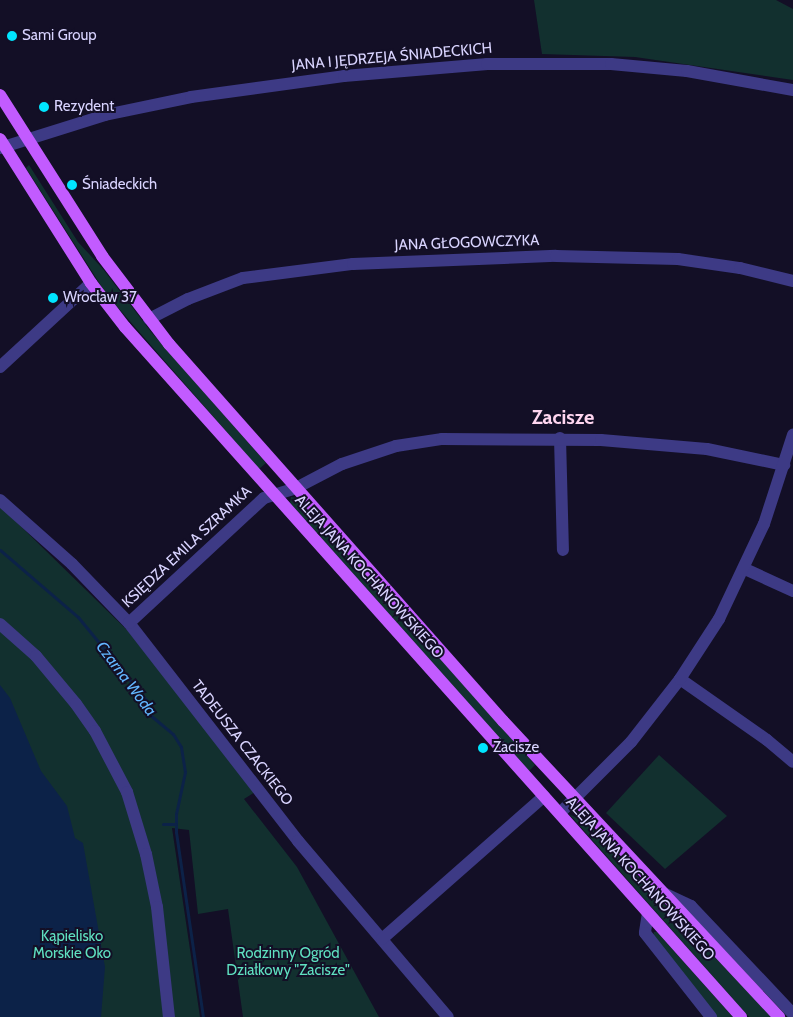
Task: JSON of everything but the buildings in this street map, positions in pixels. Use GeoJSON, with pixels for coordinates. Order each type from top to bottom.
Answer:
{"type":"FeatureCollection","features":[{"type":"Feature","properties":{"kind":"main road","name":"ALEJA JANA KOCHANOWSKIEGO"},"geometry":{"type":"LineString","coordinates":[[0,95],[102,256],[149,319],[296,488],[575,800],[778,1017]]}},
{"type":"Feature","properties":{"kind":"main road","name":"ALEJA JANA KOCHANOWSKIEGO"},"geometry":{"type":"LineString","coordinates":[[2,144],[91,283],[125,327],[741,1017]]}},
{"type":"Feature","properties":{"kind":"street","name":"JANA I JĘDRZEJA ŚNIADECKICH"},"geometry":{"type":"LineString","coordinates":[[2,144],[28,139],[105,115],[191,97],[344,76],[487,64],[611,64],[687,71],[793,90]]}},
{"type":"Feature","properties":{"kind":"street","name":"JANA GŁOGOWCZYKA"},"geometry":{"type":"LineString","coordinates":[[149,319],[188,299],[243,278],[362,263],[556,256],[678,259],[749,270],[793,281]]}},
{"type":"Feature","properties":{"kind":"street"},"geometry":{"type":"LineString","coordinates":[[0,367],[91,283]]}},
{"type":"Feature","properties":{"kind":"street"},"geometry":{"type":"LineString","coordinates":[[560,813],[631,742],[680,679],[719,619],[745,568],[791,449],[793,435]]}},
{"type":"Feature","properties":{"kind":"street"},"geometry":{"type":"LineString","coordinates":[[560,438],[563,550]]}},
{"type":"Feature","properties":{"kind":"street","name":"KSIĘDZA EMILA SZRAMKA"},"geometry":{"type":"LineString","coordinates":[[129,623],[261,500],[273,493],[296,488],[360,457],[418,441],[560,438],[695,447],[784,465]]}},
{"type":"Feature","properties":{"kind":"street","name":"TADEUSZA CZACKIEGO"},"geometry":{"type":"LineString","coordinates":[[0,500],[72,564],[129,623],[298,841],[448,1017]]}},
{"type":"Feature","properties":{"kind":"street"},"geometry":{"type":"LineString","coordinates":[[745,568],[793,591]]}},
{"type":"Feature","properties":{"kind":"street"},"geometry":{"type":"LineString","coordinates":[[0,624],[36,656],[76,704],[95,731],[127,792],[146,854],[157,907],[169,1017]]}},
{"type":"Feature","properties":{"kind":"street"},"geometry":{"type":"LineString","coordinates":[[680,679],[767,740],[793,762]]}},
{"type":"Feature","properties":{"kind":"street"},"geometry":{"type":"LineString","coordinates":[[382,940],[544,796]]}},
{"type":"Feature","properties":{"kind":"street","name":"ALEJA JANA KOCHANOWSKIEGO"},"geometry":{"type":"LineString","coordinates":[[660,891],[691,906],[793,1014]]}},
{"type":"Feature","properties":{"kind":"street"},"geometry":{"type":"LineString","coordinates":[[648,913],[645,933],[711,1017]]}},
{"type":"Feature","properties":{"kind":"green space"},"geometry":{"type":"Polygon","coordinates":[[[534,0],[776,0],[793,9],[793,80],[635,57],[542,54],[534,0]]]}},
{"type":"Feature","properties":{"kind":"green space"},"geometry":{"type":"Polygon","coordinates":[[[29,165],[78,242],[103,269],[152,333],[266,463],[259,469],[107,295],[26,168],[29,165]]]}},
{"type":"Feature","properties":{"kind":"green space"},"geometry":{"type":"Polygon","coordinates":[[[291,497],[297,498],[535,765],[529,771],[290,503],[291,497]]]}},
{"type":"Feature","properties":{"kind":"green space"},"geometry":{"type":"Polygon","coordinates":[[[0,506],[128,631],[255,792],[244,799],[297,867],[379,1017],[243,1017],[228,909],[198,914],[189,830],[172,828],[200,1017],[0,1017],[0,506]]]}},
{"type":"Feature","properties":{"kind":"green space"},"geometry":{"type":"Polygon","coordinates":[[[659,755],[727,816],[665,869],[606,813],[659,755]]]}},
{"type":"Feature","properties":{"kind":"green space"},"geometry":{"type":"Polygon","coordinates":[[[569,814],[587,823],[772,1017],[749,1017],[569,814]]]}},
{"type":"Feature","properties":{"kind":"green space"},"geometry":{"type":"Polygon","coordinates":[[[654,932],[657,932],[733,1017],[717,1017],[653,936],[654,932]]]}},
{"type":"Feature","properties":{"kind":"water"},"geometry":{"type":"Polygon","coordinates":[[[0,685],[10,698],[41,771],[67,806],[75,838],[83,843],[105,967],[101,1017],[0,1017],[0,685]]]}},
{"type":"Feature","properties":{"kind":"waterway","name":"Czarna Woda"},"geometry":{"type":"LineString","coordinates":[[0,550],[78,617],[146,700],[149,714],[173,734],[181,747],[185,772],[176,814],[176,832],[203,1017]]}},
{"type":"Feature","properties":{"kind":"waterway"},"geometry":{"type":"LineString","coordinates":[[163,824],[176,824]]}},
{"type":"Feature","properties":{"kind":"place","name":"Sami Group"},"geometry":{"type":"Point","coordinates":[12,36]}},
{"type":"Feature","properties":{"kind":"place","name":"Rezydent"},"geometry":{"type":"Point","coordinates":[44,107]}},
{"type":"Feature","properties":{"kind":"place","name":"Śniadeckich"},"geometry":{"type":"Point","coordinates":[72,185]}},
{"type":"Feature","properties":{"kind":"place","name":"Wrocław 37"},"geometry":{"type":"Point","coordinates":[53,298]}},
{"type":"Feature","properties":{"kind":"place","name":"Zacisze"},"geometry":{"type":"Point","coordinates":[483,748]}},
{"type":"Feature","properties":{"kind":"district","name":"Zacisze"},"geometry":{"type":"Point","coordinates":[563,417]}},
{"type":"Feature","properties":{"kind":"park label","name":"Kąpielisko Morskie Oko"},"geometry":{"type":"Point","coordinates":[72,944]}},
{"type":"Feature","properties":{"kind":"park label","name":"Rodzinny Ogród Działkowy \"Zacisze\""},"geometry":{"type":"Point","coordinates":[288,962]}}]}
